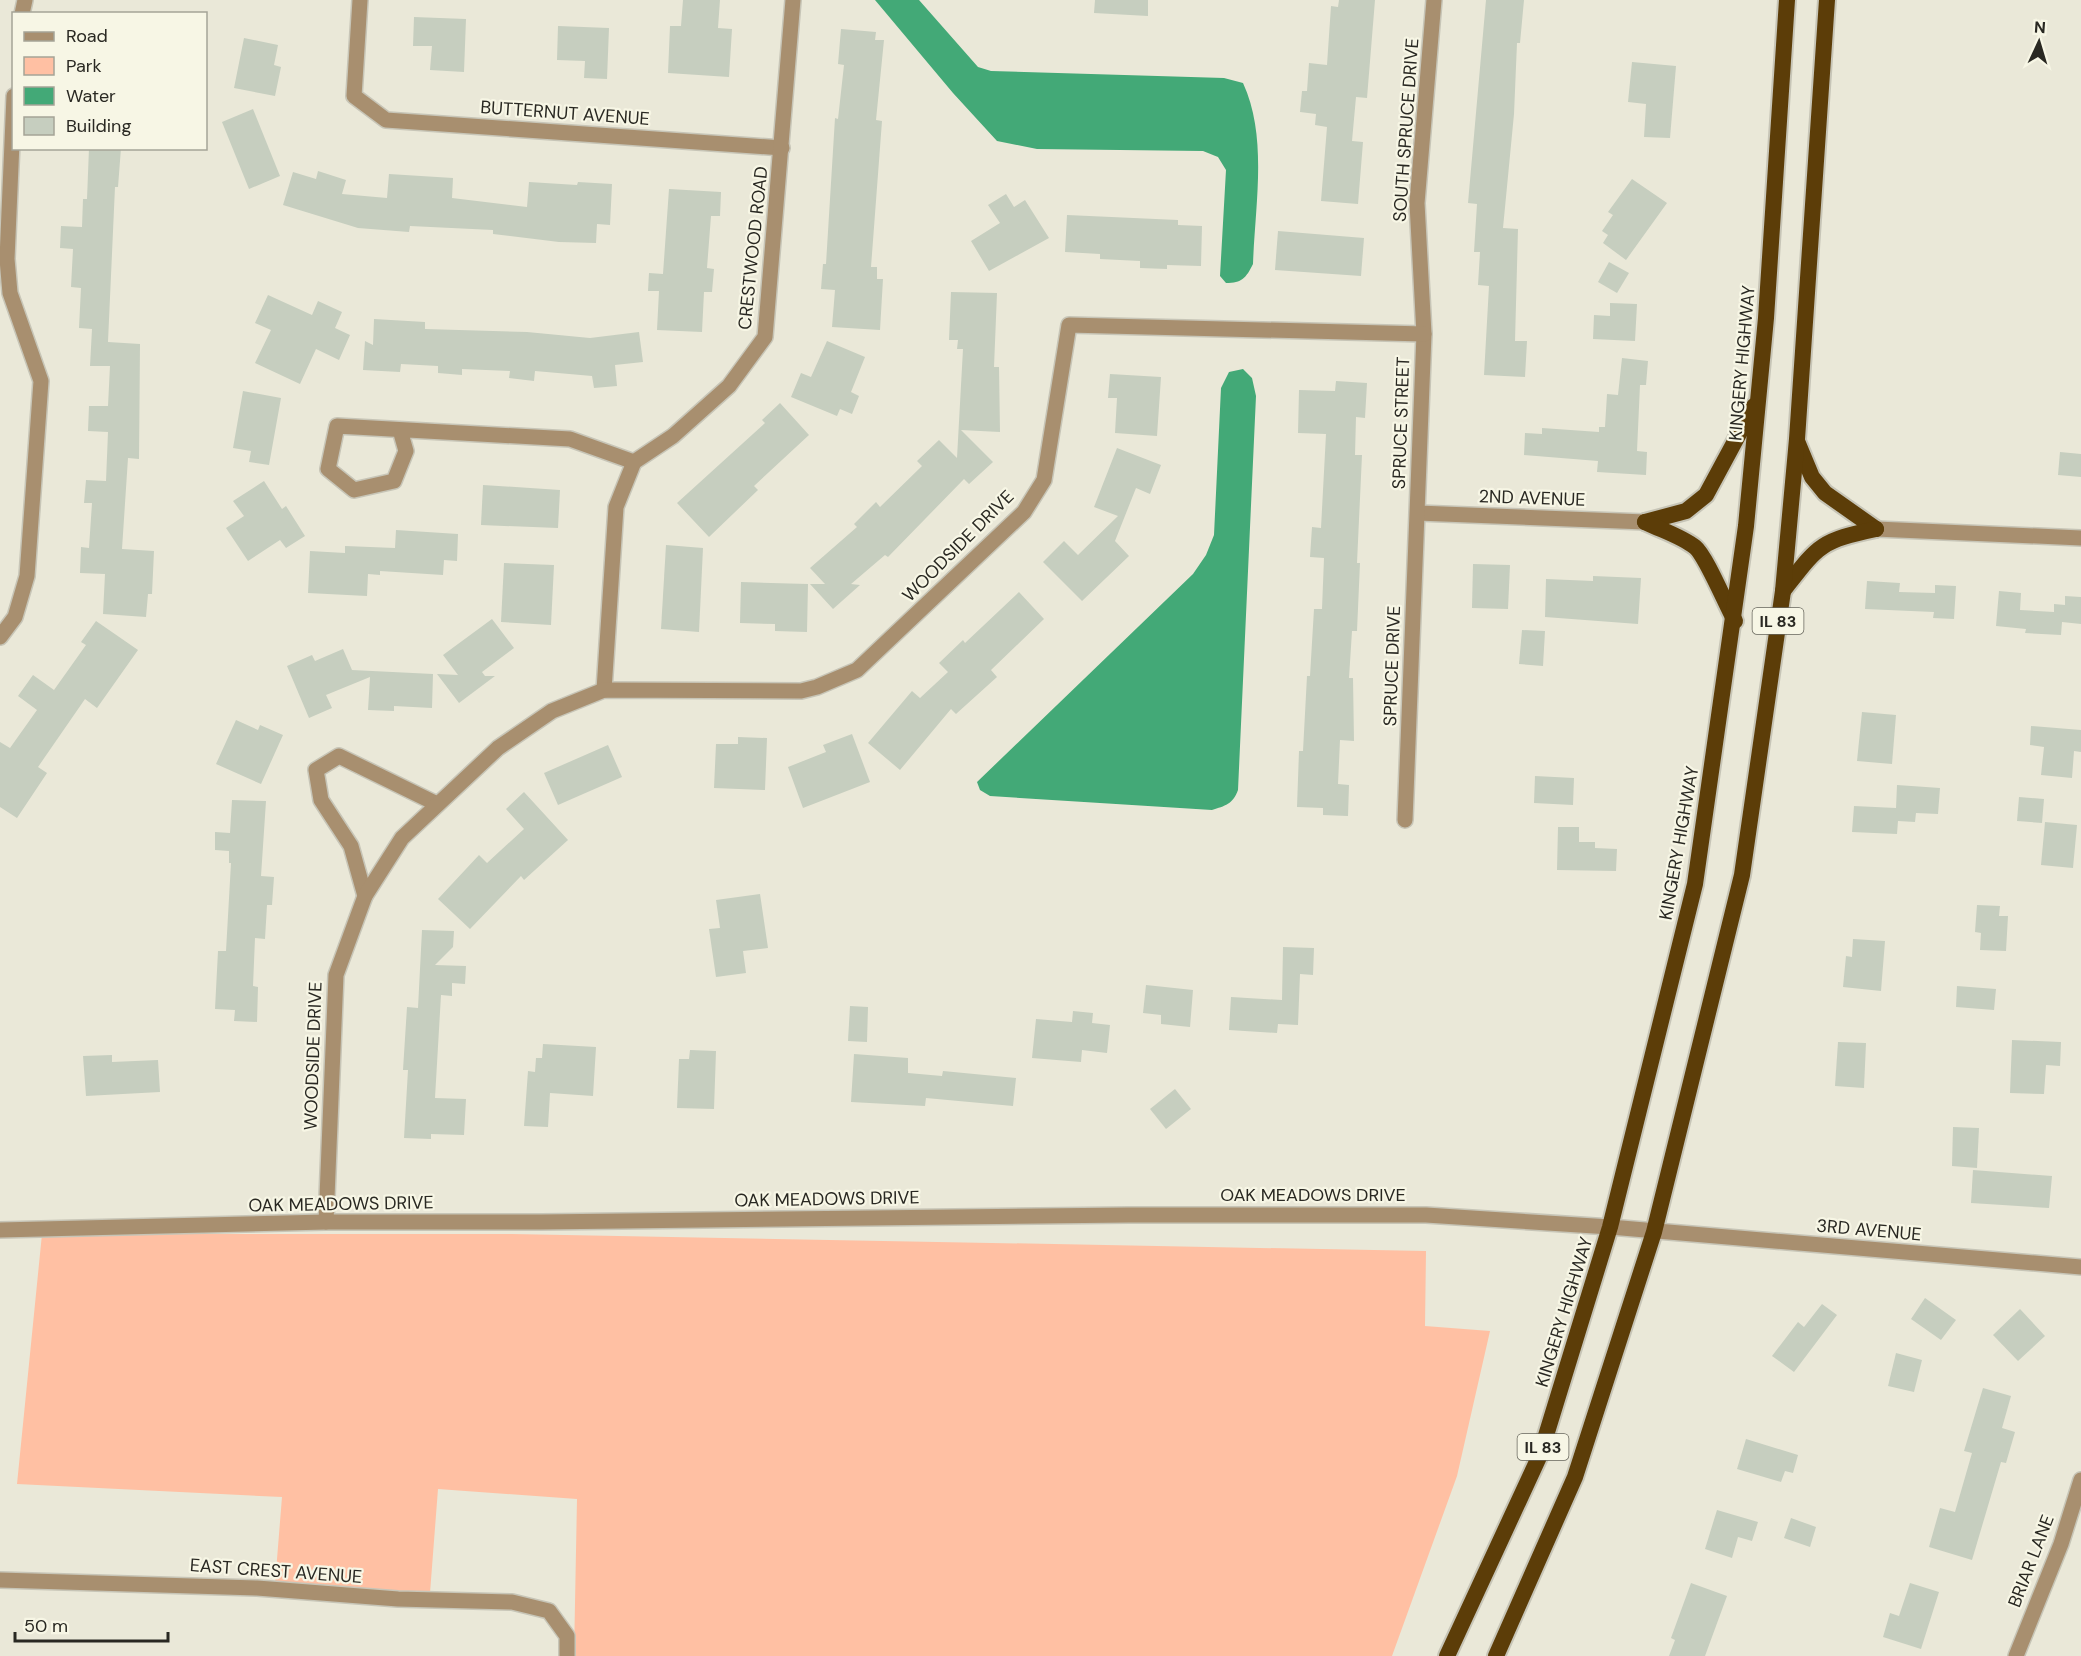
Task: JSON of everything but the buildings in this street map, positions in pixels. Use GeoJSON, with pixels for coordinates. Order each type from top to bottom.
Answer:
{"type":"FeatureCollection","features":[{"type":"Feature","properties":{"kind":"highway","name":"KINGERY HIGHWAY"},"geometry":{"type":"LineString","coordinates":[[1447,1656],[1540,1455],[1610,1227],[1695,884],[1734,621],[1758,398],[1766,318],[1787,0]]}},
{"type":"Feature","properties":{"kind":"highway","name":"IL 83"},"geometry":{"type":"LineString","coordinates":[[1496,1656],[1575,1477],[1654,1232],[1742,874],[1783,591],[1797,439],[1827,0]]}},
{"type":"Feature","properties":{"kind":"highway"},"geometry":{"type":"LineString","coordinates":[[1645,522],[1686,511],[1706,495],[1758,398]]}},
{"type":"Feature","properties":{"kind":"highway"},"geometry":{"type":"LineString","coordinates":[[1797,439],[1812,477],[1825,493],[1876,529]]}},
{"type":"Feature","properties":{"kind":"highway"},"geometry":{"type":"LineString","coordinates":[[1645,522],[1696,548],[1706,559],[1713,579],[1734,621]]}},
{"type":"Feature","properties":{"kind":"highway"},"geometry":{"type":"LineString","coordinates":[[1783,591],[1817,549],[1840,537],[1876,529]]}},
{"type":"Feature","properties":{"kind":"street","name":"BUTTERNUT AVENUE"},"geometry":{"type":"LineString","coordinates":[[360,0],[354,96],[386,120],[782,148]]}},
{"type":"Feature","properties":{"kind":"street","name":"CRESTWOOD ROAD"},"geometry":{"type":"LineString","coordinates":[[634,462],[673,436],[729,386],[765,337],[793,0]]}},
{"type":"Feature","properties":{"kind":"street","name":"SOUTH SPRUCE DRIVE"},"geometry":{"type":"LineString","coordinates":[[1424,334],[1417,203],[1434,0]]}},
{"type":"Feature","properties":{"kind":"street"},"geometry":{"type":"LineString","coordinates":[[0,637],[15,617],[27,576],[41,381],[10,293],[7,259],[12,141]]}},
{"type":"Feature","properties":{"kind":"street","name":"WOODSIDE DRIVE"},"geometry":{"type":"LineString","coordinates":[[327,1222],[336,975],[365,896],[402,838],[498,748],[552,711],[604,690],[801,691],[818,687],[857,670],[1024,512],[1044,480],[1069,325],[1424,334]]}},
{"type":"Feature","properties":{"kind":"street","name":"SPRUCE STREET"},"geometry":{"type":"LineString","coordinates":[[1418,513],[1424,334]]}},
{"type":"Feature","properties":{"kind":"street"},"geometry":{"type":"LineString","coordinates":[[400,430],[406,451],[394,481],[354,490],[327,469],[337,426],[570,439],[634,462],[616,507],[604,690]]}},
{"type":"Feature","properties":{"kind":"street","name":"2ND AVENUE"},"geometry":{"type":"LineString","coordinates":[[1418,513],[1645,522]]}},
{"type":"Feature","properties":{"kind":"street","name":"SPRUCE DRIVE"},"geometry":{"type":"LineString","coordinates":[[1405,820],[1418,513]]}},
{"type":"Feature","properties":{"kind":"street"},"geometry":{"type":"LineString","coordinates":[[1876,529],[2081,538]]}},
{"type":"Feature","properties":{"kind":"street"},"geometry":{"type":"LineString","coordinates":[[365,896],[351,846],[321,800],[316,770],[339,756],[437,804]]}},
{"type":"Feature","properties":{"kind":"street","name":"OAK MEADOWS DRIVE"},"geometry":{"type":"LineString","coordinates":[[0,1230],[327,1222],[1402,1215],[1610,1227],[1654,1232]]}},
{"type":"Feature","properties":{"kind":"street","name":"3RD AVENUE"},"geometry":{"type":"LineString","coordinates":[[1654,1232],[2081,1268]]}},
{"type":"Feature","properties":{"kind":"street","name":"BRIAR LANE"},"geometry":{"type":"LineString","coordinates":[[2016,1656],[2061,1544],[2081,1480]]}},
{"type":"Feature","properties":{"kind":"street","name":"EAST CREST AVENUE"},"geometry":{"type":"LineString","coordinates":[[0,1580],[257,1588],[398,1599],[512,1602],[549,1611],[567,1636],[567,1656]]}},
{"type":"Feature","properties":{"kind":"green space"},"geometry":{"type":"Polygon","coordinates":[[[42,1234],[512,1234],[1426,1251],[1425,1326],[1490,1331],[1457,1476],[1392,1656],[574,1656],[577,1499],[438,1489],[430,1593],[275,1584],[282,1497],[17,1484],[42,1234]]]}},
{"type":"Feature","properties":{"kind":"water"},"geometry":{"type":"Polygon","coordinates":[[[875,0],[919,0],[978,67],[991,71],[1224,78],[1243,83],[1251,104],[1258,148],[1253,264],[1248,273],[1240,281],[1231,283],[1226,283],[1220,276],[1226,170],[1218,157],[1203,151],[1037,149],[997,141],[953,93],[875,0]]]}},
{"type":"Feature","properties":{"kind":"water"},"geometry":{"type":"Polygon","coordinates":[[[1243,369],[1252,378],[1256,396],[1238,790],[1234,798],[1225,806],[1212,810],[990,796],[980,790],[977,782],[1193,574],[1206,555],[1214,535],[1221,388],[1229,372],[1243,369]]]}}]}
